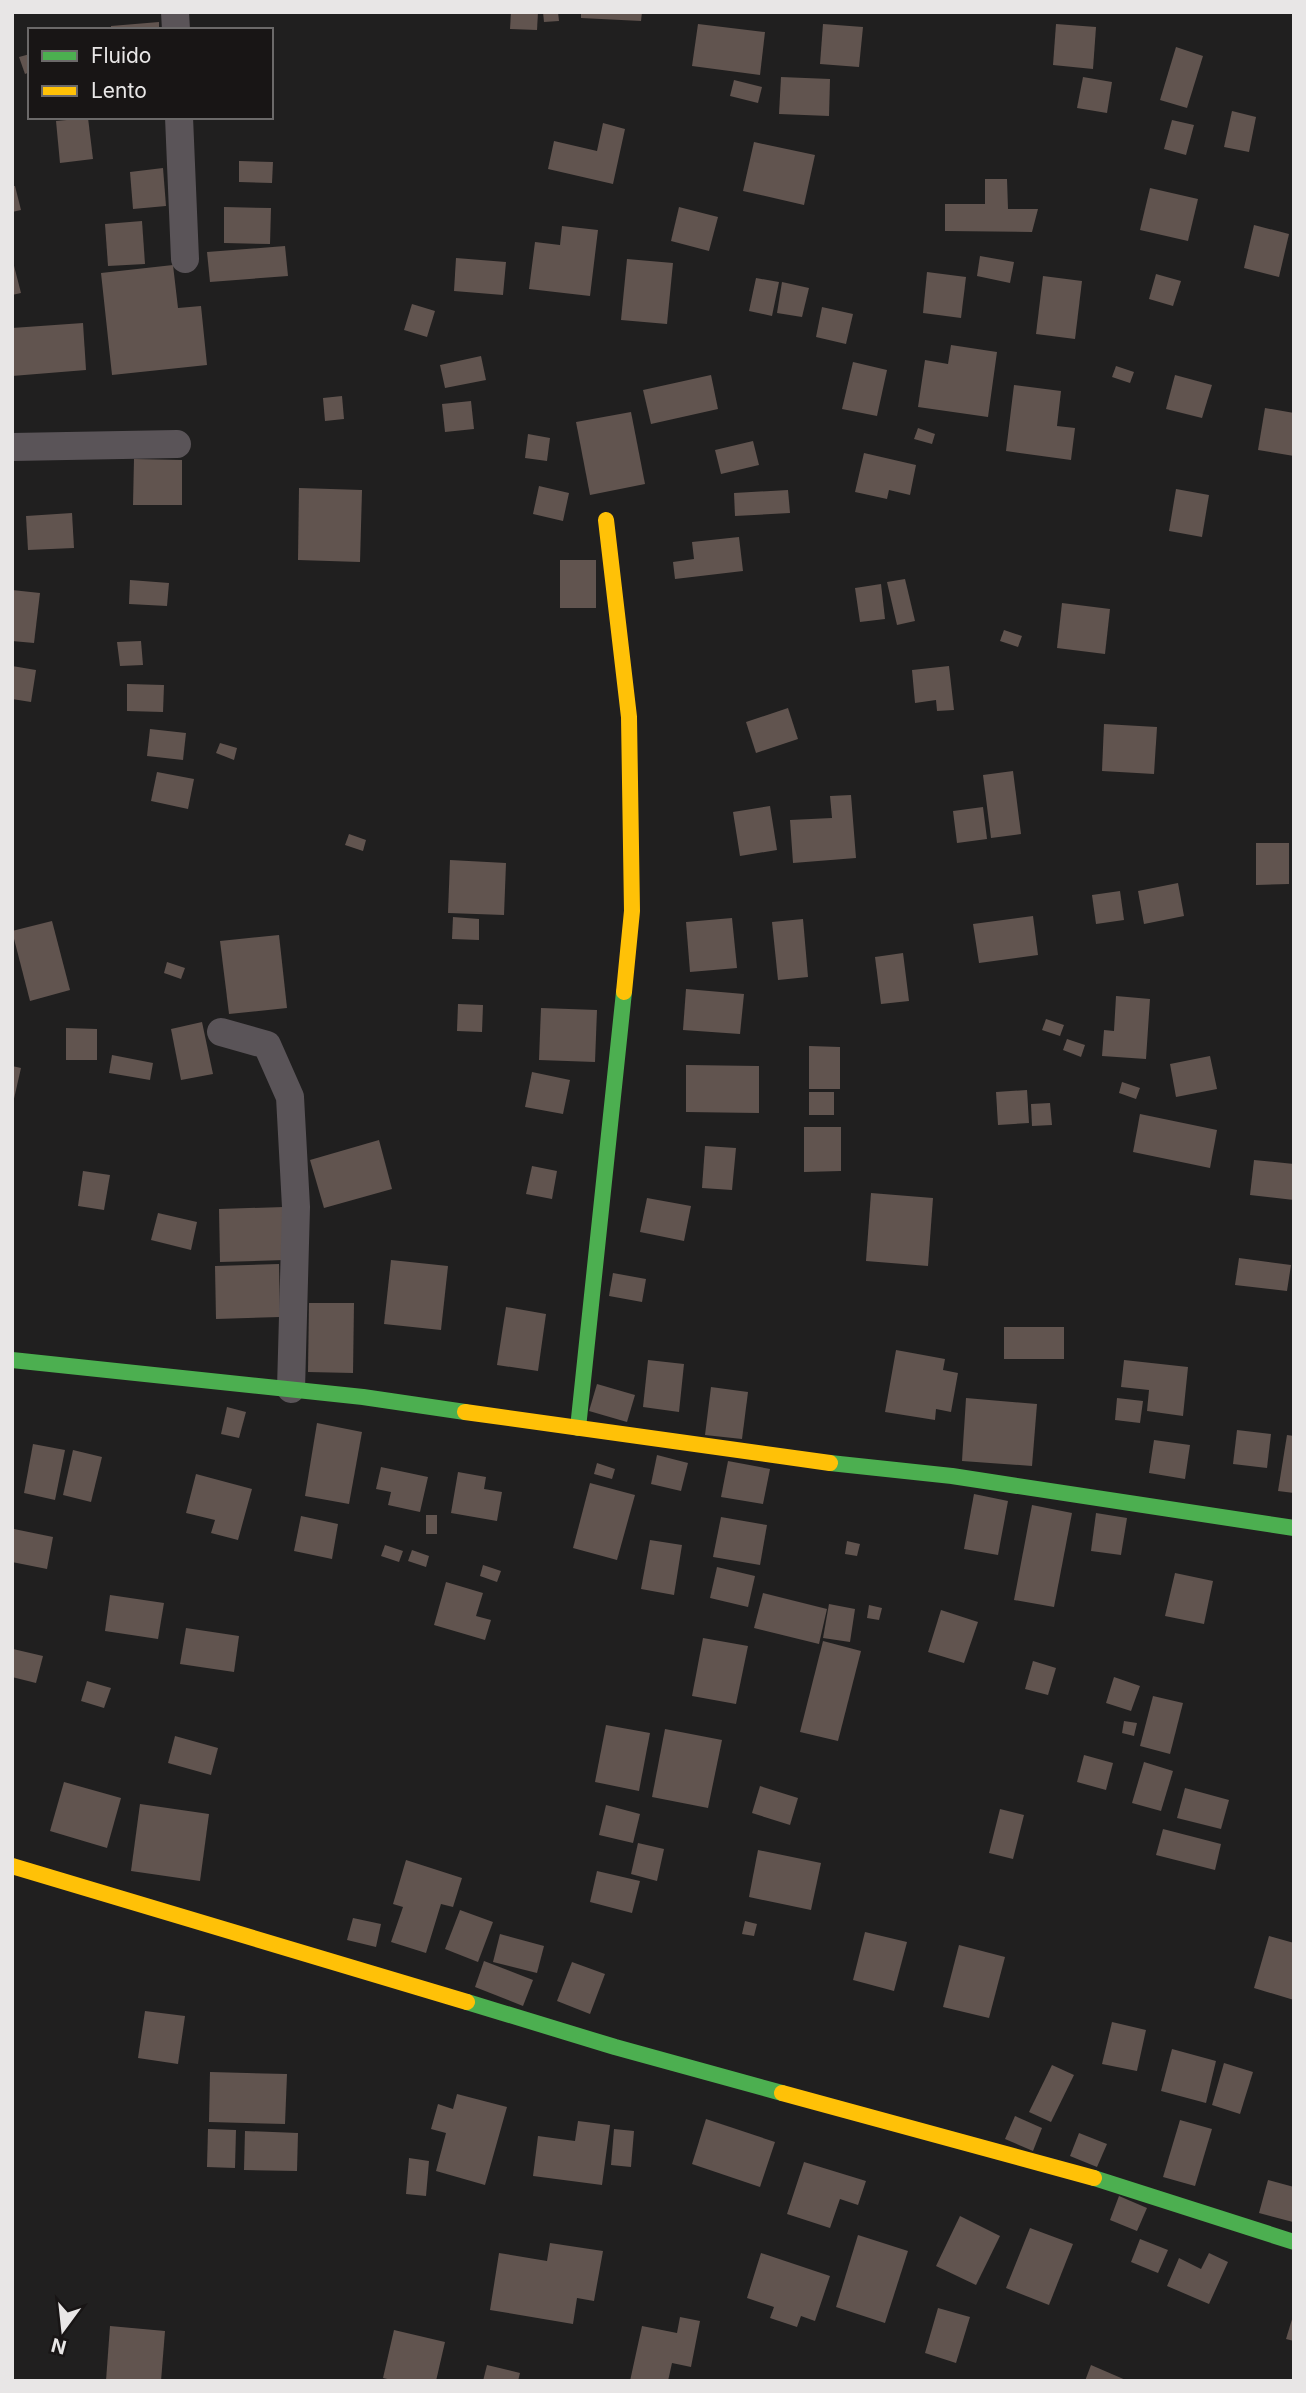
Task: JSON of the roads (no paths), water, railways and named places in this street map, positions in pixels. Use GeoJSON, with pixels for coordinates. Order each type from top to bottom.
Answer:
{"type":"FeatureCollection","features":[{"type":"Feature","properties":{"kind":"street"},"geometry":{"type":"LineString","coordinates":[[179,119],[185,259]]}},
{"type":"Feature","properties":{"kind":"street"},"geometry":{"type":"LineString","coordinates":[[12,447],[177,444]]}},
{"type":"Feature","properties":{"kind":"street"},"geometry":{"type":"LineString","coordinates":[[578,1428],[632,911],[629,717],[606,520]]}},
{"type":"Feature","properties":{"kind":"street"},"geometry":{"type":"LineString","coordinates":[[221,1031],[268,1045],[290,1097],[296,1207],[291,1389]]}},
{"type":"Feature","properties":{"kind":"street"},"geometry":{"type":"LineString","coordinates":[[12,1360],[363,1397],[803,1460],[952,1476],[1294,1528]]}},
{"type":"Feature","properties":{"kind":"street"},"geometry":{"type":"LineString","coordinates":[[12,1866],[615,2047],[1092,2178],[1294,2242]]}}]}
